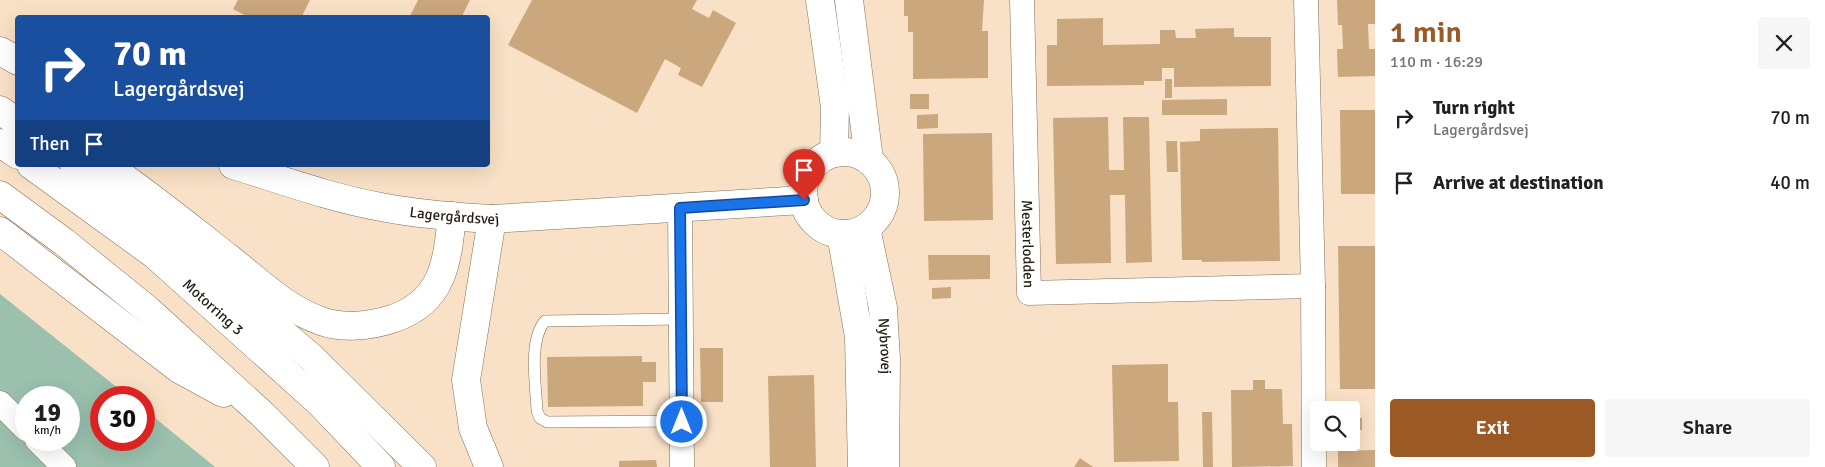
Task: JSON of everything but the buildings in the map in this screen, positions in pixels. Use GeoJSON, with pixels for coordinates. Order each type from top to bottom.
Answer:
{"type":"FeatureCollection","features":[{"type":"Feature","properties":{"kind":"main road"},"geometry":{"type":"LineString","coordinates":[[820,0],[836,107],[834,153]]}},
{"type":"Feature","properties":{"kind":"main road"},"geometry":{"type":"LineString","coordinates":[[849,0],[869,160]]}},
{"type":"Feature","properties":{"kind":"main road"},"geometry":{"type":"LineString","coordinates":[[0,51],[15,59]]}},
{"type":"Feature","properties":{"kind":"main road"},"geometry":{"type":"LineString","coordinates":[[0,97],[15,105]]}},
{"type":"Feature","properties":{"kind":"main road"},"geometry":{"type":"LineString","coordinates":[[0,110],[15,121]]}},
{"type":"Feature","properties":{"kind":"main road"},"geometry":{"type":"LineString","coordinates":[[0,143],[15,153]]}},
{"type":"Feature","properties":{"kind":"main road"},"geometry":{"type":"LineString","coordinates":[[846,152],[858,154],[869,160],[878,170],[884,182],[885,195],[882,208],[876,219],[853,231],[828,231],[816,223],[808,213],[804,200],[805,180],[816,163],[834,153],[846,152]]}},
{"type":"Feature","properties":{"kind":"main road","name":"Motorring 3"},"geometry":{"type":"LineString","coordinates":[[34,167],[155,255],[320,403],[380,467]]}},
{"type":"Feature","properties":{"kind":"main road"},"geometry":{"type":"LineString","coordinates":[[77,167],[162,230],[312,358],[422,467]]}},
{"type":"Feature","properties":{"kind":"main road"},"geometry":{"type":"LineString","coordinates":[[109,167],[149,194],[289,306],[321,321],[348,326],[379,323],[406,314],[426,300],[441,278],[448,254],[452,216]]}},
{"type":"Feature","properties":{"kind":"main road","name":"Lagergårdsvej"},"geometry":{"type":"LineString","coordinates":[[240,167],[380,207],[492,219],[804,200]]}},
{"type":"Feature","properties":{"kind":"main road"},"geometry":{"type":"LineString","coordinates":[[0,195],[64,242],[148,310],[262,414],[315,467]]}},
{"type":"Feature","properties":{"kind":"main road"},"geometry":{"type":"LineString","coordinates":[[489,467],[474,428],[466,380],[492,219]]}},
{"type":"Feature","properties":{"kind":"main road"},"geometry":{"type":"LineString","coordinates":[[0,231],[180,369],[262,414]]}},
{"type":"Feature","properties":{"kind":"main road","name":"Nybrovej"},"geometry":{"type":"LineString","coordinates":[[853,231],[859,337],[862,467]]}},
{"type":"Feature","properties":{"kind":"main road","name":"Nybrovej"},"geometry":{"type":"LineString","coordinates":[[853,231],[883,308],[886,359],[884,467]]}},
{"type":"Feature","properties":{"kind":"street","name":"Mesterlodden"},"geometry":{"type":"LineString","coordinates":[[1022,0],[1029,293],[1313,286]]}},
{"type":"Feature","properties":{"kind":"street"},"geometry":{"type":"LineString","coordinates":[[1306,0],[1313,286],[1314,467]]}},
{"type":"Feature","properties":{"kind":"street"},"geometry":{"type":"LineString","coordinates":[[680,208],[682,467]]}},
{"type":"Feature","properties":{"kind":"street"},"geometry":{"type":"LineString","coordinates":[[0,403],[15,418]]}},
{"type":"Feature","properties":{"kind":"street"},"geometry":{"type":"LineString","coordinates":[[48,451],[64,467]]}},
{"type":"Feature","properties":{"kind":"lane"},"geometry":{"type":"LineString","coordinates":[[682,319],[545,321],[539,328],[534,356],[537,411],[540,418],[547,422],[682,422]]}},
{"type":"Feature","properties":{"kind":"green space"},"geometry":{"type":"Polygon","coordinates":[[[0,294],[115,386],[90,386],[90,451],[155,451],[155,418],[215,467],[0,467],[0,294]]]}},
{"type":"Feature","properties":{"kind":"route"},"geometry":{"type":"LineString","coordinates":[[682,422],[680,208],[804,200]]}}]}
